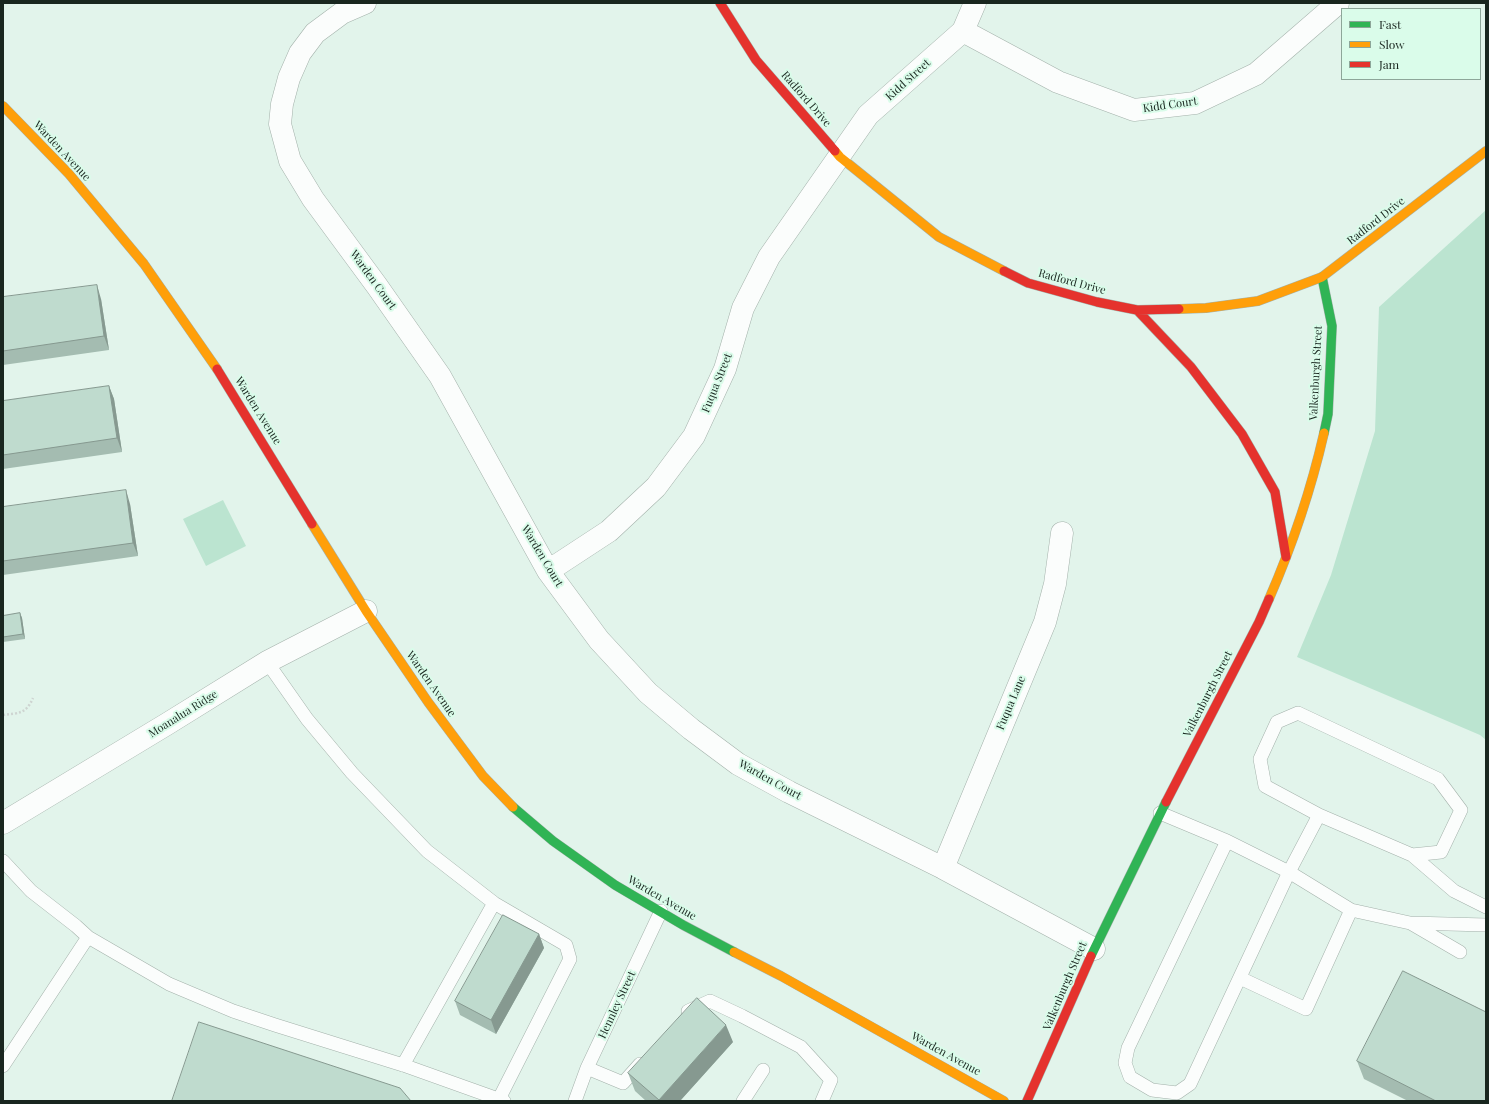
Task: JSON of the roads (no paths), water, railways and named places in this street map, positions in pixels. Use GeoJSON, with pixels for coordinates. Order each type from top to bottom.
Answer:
{"type":"FeatureCollection","features":[{"type":"Feature","properties":{"kind":"street","name":"Warden Court"},"geometry":{"type":"LineString","coordinates":[[365,3],[342,13],[315,33],[297,59],[288,78],[282,104],[280,124],[290,161],[313,199],[377,286],[440,376],[548,571],[599,640],[648,694],[691,729],[738,764],[789,792],[943,868],[1094,949]]}},
{"type":"Feature","properties":{"kind":"street","name":"Radford Drive"},"geometry":{"type":"LineString","coordinates":[[720,3],[756,60],[840,157],[939,237],[1028,283],[1097,302],[1137,310],[1206,308],[1258,301],[1322,277],[1486,151]]}},
{"type":"Feature","properties":{"kind":"street","name":"Kidd Street"},"geometry":{"type":"LineString","coordinates":[[840,157],[868,115],[963,31],[975,3]]}},
{"type":"Feature","properties":{"kind":"street","name":"Kidd Court"},"geometry":{"type":"LineString","coordinates":[[963,31],[1058,82],[1134,110],[1195,103],[1256,74],[1338,3]]}},
{"type":"Feature","properties":{"kind":"street","name":"Warden Avenue"},"geometry":{"type":"LineString","coordinates":[[3,106],[69,174],[144,264],[211,359],[366,611],[428,702],[483,776],[511,804],[553,841],[609,881],[683,925],[782,976],[1004,1101]]}},
{"type":"Feature","properties":{"kind":"street","name":"Fuqua Street"},"geometry":{"type":"LineString","coordinates":[[548,571],[609,531],[656,487],[694,436],[725,369],[743,308],[769,256],[840,157]]}},
{"type":"Feature","properties":{"kind":"street","name":"Valkenburgh Street"},"geometry":{"type":"LineString","coordinates":[[1027,1101],[1094,949],[1160,813],[1259,622],[1286,560],[1316,469],[1328,414],[1332,326],[1322,277]]}},
{"type":"Feature","properties":{"kind":"street"},"geometry":{"type":"LineString","coordinates":[[1137,310],[1191,367],[1242,434],[1275,492],[1286,560]]}},
{"type":"Feature","properties":{"kind":"street","name":"Fuqua Lane"},"geometry":{"type":"LineString","coordinates":[[943,868],[1045,622],[1055,584],[1062,533]]}},
{"type":"Feature","properties":{"kind":"street","name":"Moanalua Ridge"},"geometry":{"type":"LineString","coordinates":[[3,823],[168,724],[267,662],[366,611]]}},
{"type":"Feature","properties":{"kind":"lane"},"geometry":{"type":"LineString","coordinates":[[3,861],[31,891],[76,926],[88,938],[169,984],[275,1025],[403,1065],[502,1100],[570,959],[566,945],[494,903],[427,851],[347,767],[307,719],[267,662]]}},
{"type":"Feature","properties":{"kind":"lane"},"geometry":{"type":"LineString","coordinates":[[1412,855],[1441,852],[1461,810],[1438,779],[1298,713],[1276,722],[1260,758],[1265,786],[1319,815],[1412,855],[1454,891],[1486,907]]}},
{"type":"Feature","properties":{"kind":"lane"},"geometry":{"type":"LineString","coordinates":[[1160,813],[1227,841],[1289,872],[1351,910],[1410,923],[1486,925]]}},
{"type":"Feature","properties":{"kind":"lane"},"geometry":{"type":"LineString","coordinates":[[1227,841],[1128,1048],[1125,1063],[1130,1077],[1152,1090],[1177,1093],[1190,1084],[1289,872],[1319,815]]}},
{"type":"Feature","properties":{"kind":"lane"},"geometry":{"type":"LineString","coordinates":[[403,1065],[494,903]]}},
{"type":"Feature","properties":{"kind":"lane"},"geometry":{"type":"LineString","coordinates":[[1240,978],[1306,1009],[1351,910]]}},
{"type":"Feature","properties":{"kind":"lane","name":"Hennley Street"},"geometry":{"type":"LineString","coordinates":[[575,1101],[587,1068],[661,911]]}},
{"type":"Feature","properties":{"kind":"lane"},"geometry":{"type":"LineString","coordinates":[[1410,923],[1460,952]]}},
{"type":"Feature","properties":{"kind":"lane"},"geometry":{"type":"LineString","coordinates":[[3,1066],[88,938]]}},
{"type":"Feature","properties":{"kind":"lane"},"geometry":{"type":"LineString","coordinates":[[678,1019],[689,1010],[710,1001],[801,1047],[832,1080],[822,1101]]}},
{"type":"Feature","properties":{"kind":"lane"},"geometry":{"type":"LineString","coordinates":[[587,1068],[623,1083],[646,1057]]}},
{"type":"Feature","properties":{"kind":"lane"},"geometry":{"type":"LineString","coordinates":[[743,1101],[763,1070]]}}]}
